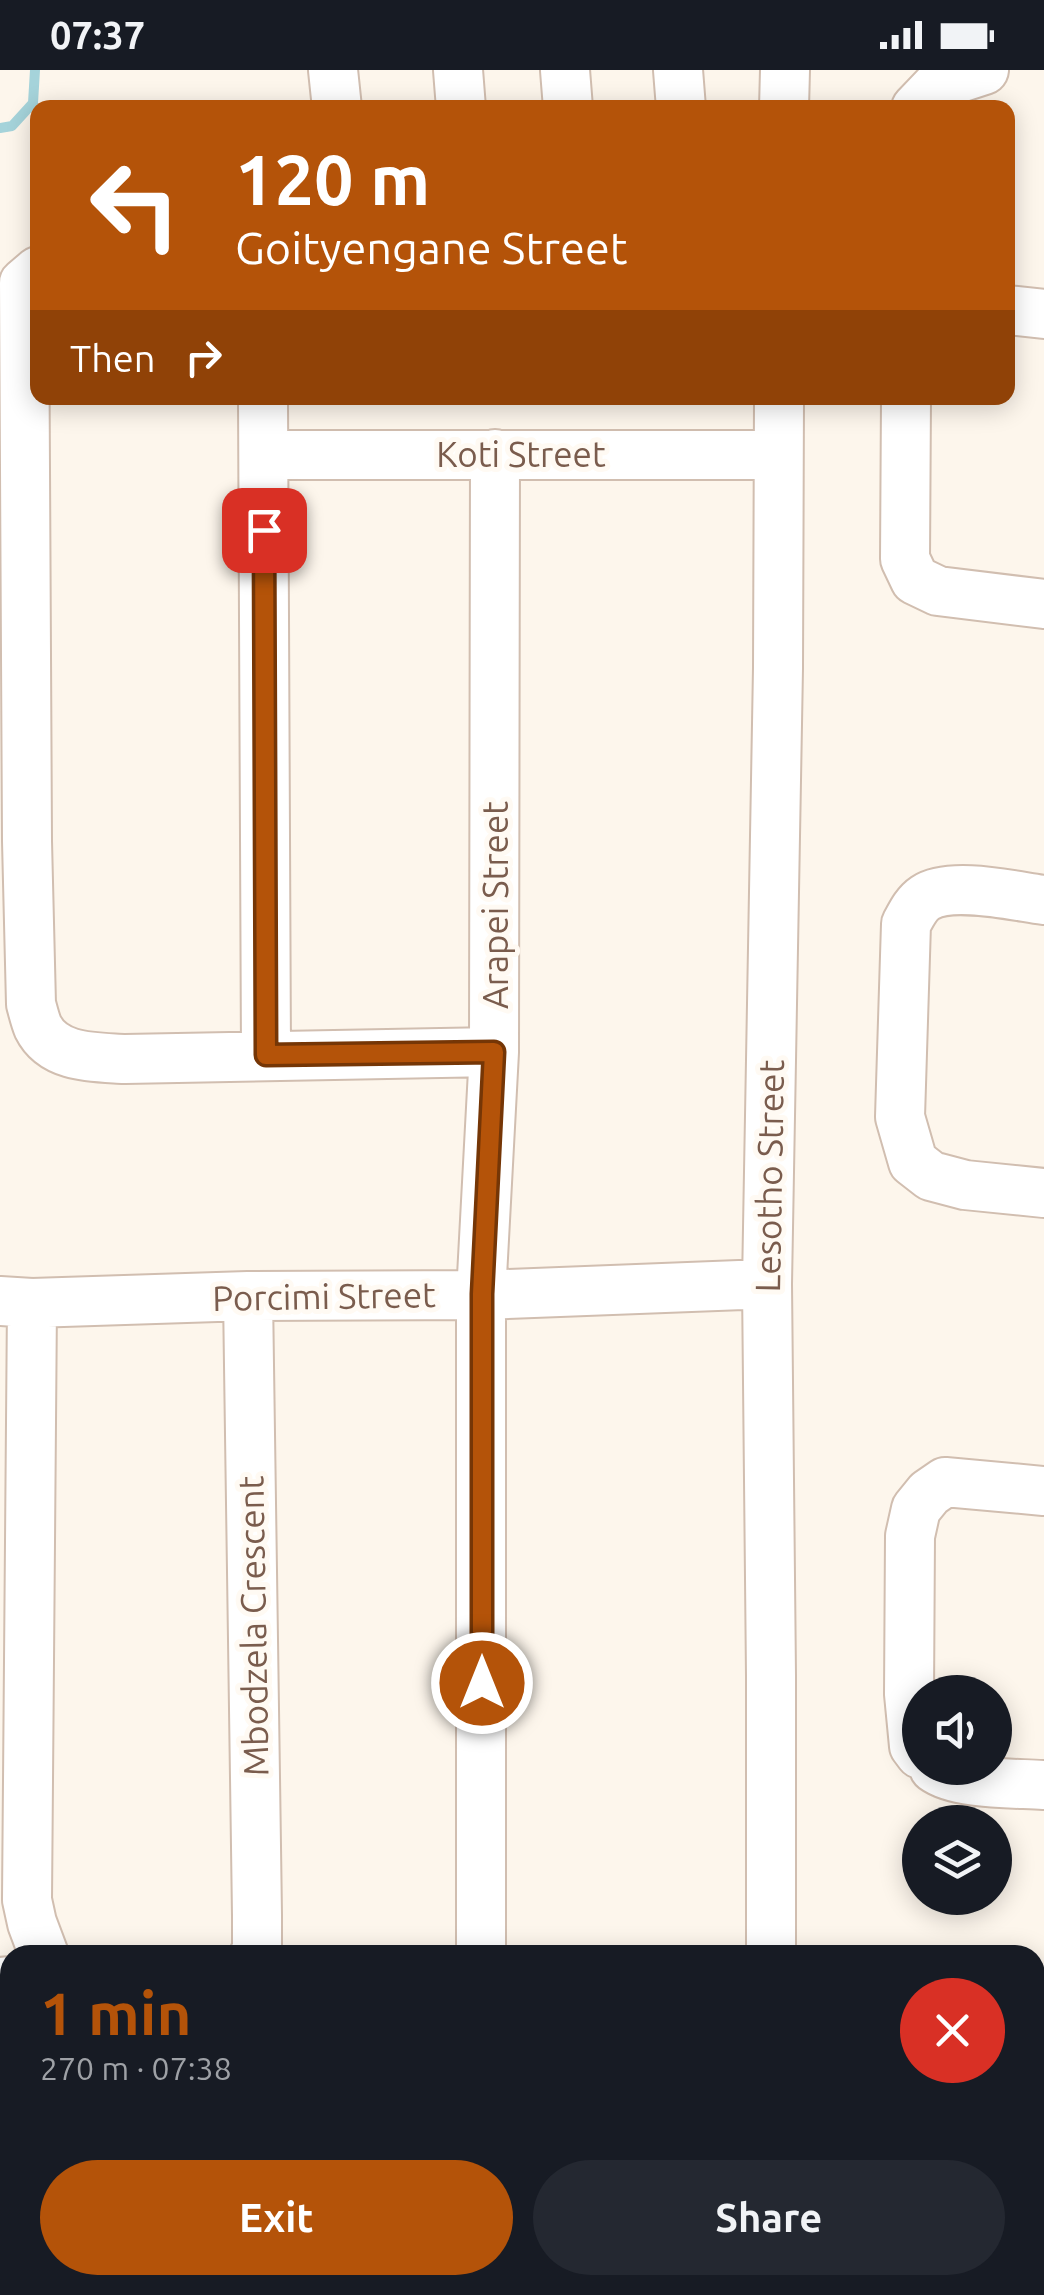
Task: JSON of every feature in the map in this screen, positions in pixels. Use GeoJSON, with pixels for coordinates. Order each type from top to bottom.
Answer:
{"type":"FeatureCollection","features":[{"type":"Feature","properties":{"kind":"street"},"geometry":{"type":"LineString","coordinates":[[334,70],[336,100]]}},
{"type":"Feature","properties":{"kind":"street"},"geometry":{"type":"LineString","coordinates":[[458,70],[460,100]]}},
{"type":"Feature","properties":{"kind":"street"},"geometry":{"type":"LineString","coordinates":[[565,70],[567,100]]}},
{"type":"Feature","properties":{"kind":"street"},"geometry":{"type":"LineString","coordinates":[[678,70],[680,100]]}},
{"type":"Feature","properties":{"kind":"street"},"geometry":{"type":"LineString","coordinates":[[784,100],[785,70]]}},
{"type":"Feature","properties":{"kind":"street"},"geometry":{"type":"LineString","coordinates":[[924,100],[938,85],[984,70]]}},
{"type":"Feature","properties":{"kind":"street"},"geometry":{"type":"LineString","coordinates":[[30,277],[24,283],[27,840],[32,1004],[38,1029],[52,1043],[78,1057],[494,1052]]}},
{"type":"Feature","properties":{"kind":"street"},"geometry":{"type":"LineString","coordinates":[[1015,311],[1044,314]]}},
{"type":"Feature","properties":{"kind":"street"},"geometry":{"type":"LineString","coordinates":[[264,405],[266,1055]]}},
{"type":"Feature","properties":{"kind":"street","name":"Lesotho Street"},"geometry":{"type":"LineString","coordinates":[[770,1945],[767,1284],[779,405]]}},
{"type":"Feature","properties":{"kind":"street"},"geometry":{"type":"LineString","coordinates":[[906,405],[905,560],[915,580],[938,591],[1044,604]]}},
{"type":"Feature","properties":{"kind":"street","name":"Koti Street"},"geometry":{"type":"LineString","coordinates":[[264,454],[778,455]]}},
{"type":"Feature","properties":{"kind":"street","name":"Arapei Street"},"geometry":{"type":"LineString","coordinates":[[482,1945],[482,1294],[494,1052],[495,454]]}},
{"type":"Feature","properties":{"kind":"street"},"geometry":{"type":"LineString","coordinates":[[1044,900],[966,890],[941,892],[914,909],[906,924],[900,1117],[913,1162],[931,1176],[965,1185],[1044,1193]]}},
{"type":"Feature","properties":{"kind":"street","name":"Porcimi Street"},"geometry":{"type":"LineString","coordinates":[[16,1302],[482,1294],[767,1284]]}},
{"type":"Feature","properties":{"kind":"street","name":"Mbodzela Crescent"},"geometry":{"type":"LineString","coordinates":[[248,1296],[257,1945]]}},
{"type":"Feature","properties":{"kind":"street"},"geometry":{"type":"LineString","coordinates":[[16,1302],[26,1900],[40,1945]]}},
{"type":"Feature","properties":{"kind":"street"},"geometry":{"type":"LineString","coordinates":[[909,1675],[910,1536],[916,1509],[928,1493],[946,1482],[1044,1491]]}},
{"type":"Feature","properties":{"kind":"street"},"geometry":{"type":"LineString","coordinates":[[1012,1781],[1044,1785]]}},
{"type":"Feature","properties":{"kind":"waterway"},"geometry":{"type":"LineString","coordinates":[[33,100],[35,70]]}},
{"type":"Feature","properties":{"kind":"waterway"},"geometry":{"type":"LineString","coordinates":[[0,128],[12,126],[30,106]]}},
{"type":"Feature","properties":{"kind":"route"},"geometry":{"type":"LineString","coordinates":[[264,530],[266,1055],[494,1052],[482,1294],[482,1683]]}}]}
